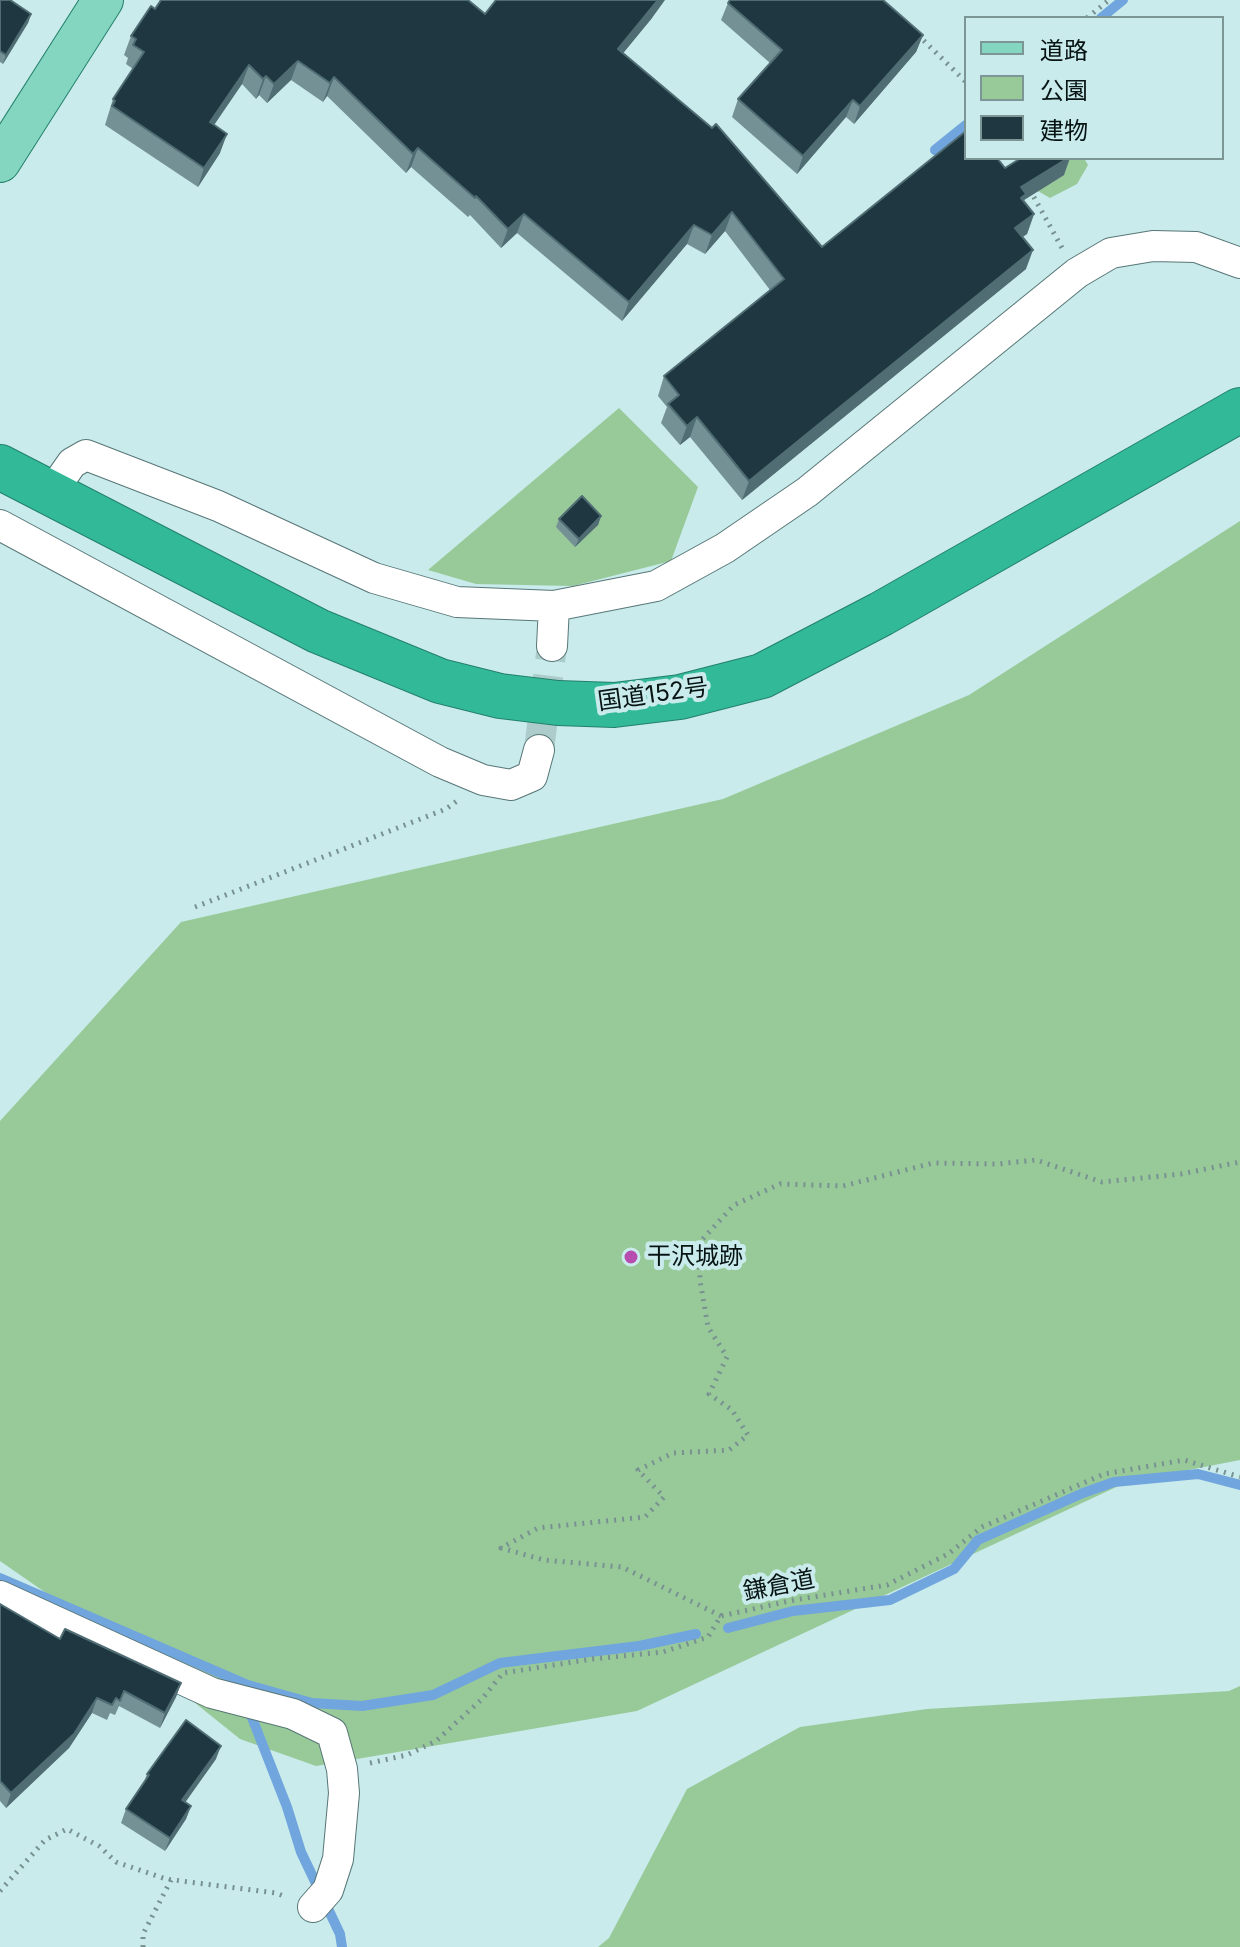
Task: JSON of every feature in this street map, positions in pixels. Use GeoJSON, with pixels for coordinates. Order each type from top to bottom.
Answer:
{"type":"FeatureCollection","features":[{"type":"Feature","properties":{"kind":"highway","name":"国道152号"},"geometry":{"type":"LineString","coordinates":[[0,467],[318,631],[440,681],[500,696],[558,703],[614,705],[680,697],[762,676],[881,614],[1240,410]]}},
{"type":"Feature","properties":{"kind":"main road"},"geometry":{"type":"LineString","coordinates":[[0,162],[103,0]]}},
{"type":"Feature","properties":{"kind":"street"},"geometry":{"type":"LineString","coordinates":[[51,493],[72,463],[86,455],[218,506],[374,578],[457,602],[554,606],[656,586],[725,548],[807,492],[1077,273],[1111,253],[1153,246],[1196,247],[1240,263]]}},
{"type":"Feature","properties":{"kind":"street"},"geometry":{"type":"LineString","coordinates":[[0,525],[440,762],[483,780],[511,785],[532,776],[539,750]]}},
{"type":"Feature","properties":{"kind":"street"},"geometry":{"type":"LineString","coordinates":[[552,646],[554,606]]}},
{"type":"Feature","properties":{"kind":"street"},"geometry":{"type":"LineString","coordinates":[[0,1596],[220,1695],[293,1714],[332,1733],[342,1769],[344,1793],[338,1859],[320,1898]]}},
{"type":"Feature","properties":{"kind":"path"},"geometry":{"type":"LineString","coordinates":[[1089,16],[1109,0]]}},
{"type":"Feature","properties":{"kind":"path"},"geometry":{"type":"LineString","coordinates":[[914,31],[964,80]]}},
{"type":"Feature","properties":{"kind":"path"},"geometry":{"type":"LineString","coordinates":[[1027,185],[1077,273]]}},
{"type":"Feature","properties":{"kind":"path"},"geometry":{"type":"LineString","coordinates":[[195,907],[446,809],[483,780]]}},
{"type":"Feature","properties":{"kind":"path"},"geometry":{"type":"LineString","coordinates":[[721,1616],[622,1567],[544,1560],[501,1548],[538,1528],[645,1517],[664,1497],[638,1470],[673,1453],[729,1450],[748,1435],[732,1410],[709,1394],[727,1357],[708,1327],[700,1280],[699,1243],[734,1205],[780,1184],[843,1186],[933,1163],[997,1164],[1036,1160],[1102,1182],[1181,1174],[1240,1162]]}},
{"type":"Feature","properties":{"kind":"path","name":"鎌倉道"},"geometry":{"type":"LineString","coordinates":[[342,1769],[407,1755],[436,1741],[482,1699],[503,1673],[663,1652],[708,1637],[721,1616],[887,1585],[948,1554],[982,1527],[1104,1474],[1184,1460],[1240,1477]]}},
{"type":"Feature","properties":{"kind":"path"},"geometry":{"type":"LineString","coordinates":[[0,1891],[45,1840],[67,1829],[99,1846],[116,1862],[171,1880],[320,1898]]}},
{"type":"Feature","properties":{"kind":"path"},"geometry":{"type":"LineString","coordinates":[[143,1947],[143,1934],[171,1880]]}},
{"type":"Feature","properties":{"kind":"green space"},"geometry":{"type":"Polygon","coordinates":[[[1016,160],[1085,160],[1088,165],[1077,184],[1050,198],[1031,187],[1016,160]]]}},
{"type":"Feature","properties":{"kind":"green space"},"geometry":{"type":"Polygon","coordinates":[[[619,408],[698,487],[671,561],[573,586],[476,584],[428,570],[619,408]]]}},
{"type":"Feature","properties":{"kind":"green space"},"geometry":{"type":"Polygon","coordinates":[[[1240,521],[1240,1460],[1127,1482],[637,1711],[316,1766],[240,1739],[134,1654],[0,1561],[0,1121],[181,922],[723,799],[969,695],[1240,521]]]}},
{"type":"Feature","properties":{"kind":"green space"},"geometry":{"type":"Polygon","coordinates":[[[1240,1686],[1240,1947],[598,1947],[609,1938],[687,1789],[800,1727],[927,1709],[1229,1691],[1240,1686]]]}},
{"type":"Feature","properties":{"kind":"building"},"geometry":{"type":"Polygon","coordinates":[[[0,0],[10,0],[31,14],[6,55],[0,51],[0,0]]]}},
{"type":"Feature","properties":{"kind":"building"},"geometry":{"type":"Polygon","coordinates":[[[161,0],[468,0],[485,14],[496,0],[658,0],[618,49],[712,128],[716,124],[822,247],[964,133],[964,160],[999,160],[1005,168],[1018,160],[1065,160],[1021,187],[1026,194],[1021,198],[1034,214],[1015,228],[1033,250],[749,481],[697,417],[687,426],[668,404],[679,395],[664,376],[784,279],[732,212],[712,235],[694,225],[629,302],[524,214],[508,229],[476,196],[418,148],[413,154],[334,77],[330,83],[298,61],[274,84],[266,76],[263,79],[249,65],[210,122],[227,134],[204,168],[112,106],[113,99],[144,52],[133,45],[136,39],[131,36],[151,6],[155,9],[161,0]]]}},
{"type":"Feature","properties":{"kind":"building"},"geometry":{"type":"Polygon","coordinates":[[[730,0],[883,0],[923,35],[860,106],[853,100],[803,156],[738,99],[782,50],[728,3],[730,0]]]}},
{"type":"Feature","properties":{"kind":"building"},"geometry":{"type":"Polygon","coordinates":[[[582,496],[601,516],[579,539],[559,519],[582,496]]]}},
{"type":"Feature","properties":{"kind":"building"},"geometry":{"type":"Polygon","coordinates":[[[0,1604],[60,1639],[65,1629],[181,1683],[165,1713],[124,1691],[120,1701],[116,1698],[112,1705],[97,1698],[74,1734],[11,1793],[0,1781],[0,1604]]]}},
{"type":"Feature","properties":{"kind":"building"},"geometry":{"type":"Polygon","coordinates":[[[186,1720],[221,1746],[182,1800],[191,1806],[170,1838],[126,1809],[186,1720]]]}},
{"type":"Feature","properties":{"kind":"waterway"},"geometry":{"type":"LineString","coordinates":[[1103,16],[1123,0]]}},
{"type":"Feature","properties":{"kind":"waterway"},"geometry":{"type":"LineString","coordinates":[[935,150],[964,127]]}},
{"type":"Feature","properties":{"kind":"waterway"},"geometry":{"type":"LineString","coordinates":[[728,1628],[793,1611],[890,1600],[954,1569],[978,1540],[1114,1482],[1198,1474],[1240,1485]]}},
{"type":"Feature","properties":{"kind":"waterway"},"geometry":{"type":"LineString","coordinates":[[0,1578],[248,1685],[249,1710],[301,1852],[340,1934],[342,1947]]}},
{"type":"Feature","properties":{"kind":"waterway"},"geometry":{"type":"LineString","coordinates":[[248,1685],[312,1703],[362,1706],[433,1695],[500,1663],[639,1646],[696,1634]]}},
{"type":"Feature","properties":{"kind":"tunnel"},"geometry":{"type":"LineString","coordinates":[[539,750],[552,646]]}},
{"type":"Feature","properties":{"kind":"place","name":"干沢城跡"},"geometry":{"type":"Point","coordinates":[631,1257]}}]}
